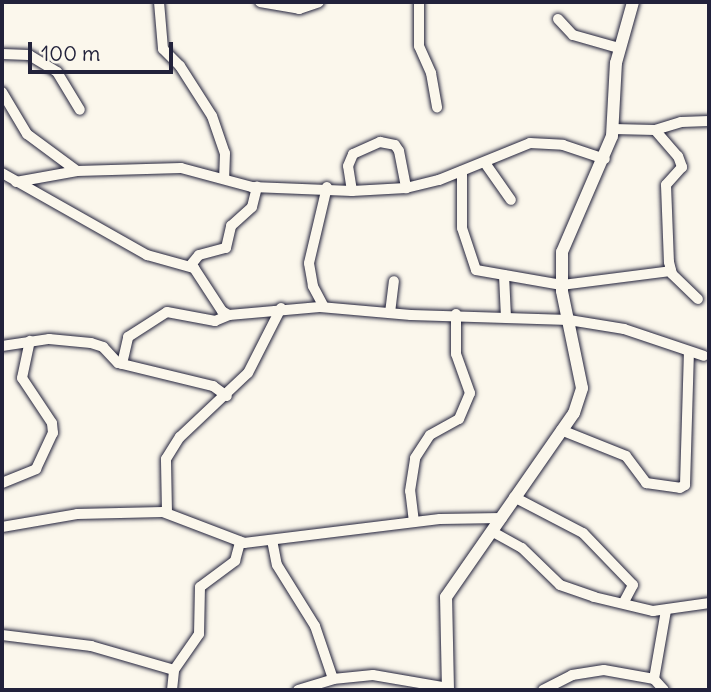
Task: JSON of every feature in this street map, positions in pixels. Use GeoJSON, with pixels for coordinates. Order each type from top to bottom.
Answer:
{"type":"FeatureCollection","features":[{"type":"Feature","properties":{"kind":"street"},"geometry":{"type":"LineString","coordinates":[[159,2],[163,50],[180,66],[212,116],[225,153],[224,179]]}},
{"type":"Feature","properties":{"kind":"street"},"geometry":{"type":"LineString","coordinates":[[260,2],[299,9],[319,2]]}},
{"type":"Feature","properties":{"kind":"street"},"geometry":{"type":"LineString","coordinates":[[419,2],[419,46],[431,73],[437,107]]}},
{"type":"Feature","properties":{"kind":"street"},"geometry":{"type":"LineString","coordinates":[[298,690],[333,679],[396,676],[448,689],[446,597],[561,430],[582,388],[562,285],[562,252],[605,159],[613,129],[619,48],[632,4]]}},
{"type":"Feature","properties":{"kind":"street"},"geometry":{"type":"LineString","coordinates":[[558,19],[573,35],[619,48]]}},
{"type":"Feature","properties":{"kind":"street"},"geometry":{"type":"LineString","coordinates":[[2,54],[29,55],[57,72],[80,110]]}},
{"type":"Feature","properties":{"kind":"street"},"geometry":{"type":"LineString","coordinates":[[2,92],[27,134],[77,172]]}},
{"type":"Feature","properties":{"kind":"street"},"geometry":{"type":"LineString","coordinates":[[613,129],[655,130],[709,121]]}},
{"type":"Feature","properties":{"kind":"street"},"geometry":{"type":"LineString","coordinates":[[655,130],[678,156],[682,167],[666,185],[671,271],[698,299]]}},
{"type":"Feature","properties":{"kind":"street"},"geometry":{"type":"LineString","coordinates":[[352,191],[348,166],[353,154],[380,142],[395,145],[399,151],[406,188]]}},
{"type":"Feature","properties":{"kind":"street"},"geometry":{"type":"LineString","coordinates":[[16,182],[77,172],[181,168],[257,187],[327,187],[352,191],[406,188],[485,163],[521,145],[540,142],[605,159]]}},
{"type":"Feature","properties":{"kind":"street"},"geometry":{"type":"LineString","coordinates":[[485,163],[511,200]]}},
{"type":"Feature","properties":{"kind":"street"},"geometry":{"type":"LineString","coordinates":[[462,171],[462,228],[471,263],[476,270],[562,285],[671,271]]}},
{"type":"Feature","properties":{"kind":"street"},"geometry":{"type":"LineString","coordinates":[[2,173],[147,255],[190,266],[229,316]]}},
{"type":"Feature","properties":{"kind":"street"},"geometry":{"type":"LineString","coordinates":[[190,266],[199,256],[226,248],[231,226],[252,207],[257,187]]}},
{"type":"Feature","properties":{"kind":"street"},"geometry":{"type":"LineString","coordinates":[[324,307],[310,276],[309,263],[327,187]]}},
{"type":"Feature","properties":{"kind":"street"},"geometry":{"type":"LineString","coordinates":[[504,275],[506,317]]}},
{"type":"Feature","properties":{"kind":"street"},"geometry":{"type":"LineString","coordinates":[[390,313],[394,281]]}},
{"type":"Feature","properties":{"kind":"street"},"geometry":{"type":"LineString","coordinates":[[122,364],[128,337],[167,312],[215,321],[229,316],[281,308],[324,307],[390,313],[569,320],[624,329],[704,356]]}},
{"type":"Feature","properties":{"kind":"street"},"geometry":{"type":"LineString","coordinates":[[167,513],[166,459],[188,428],[227,396],[258,357],[281,308]]}},
{"type":"Feature","properties":{"kind":"street"},"geometry":{"type":"LineString","coordinates":[[414,522],[410,491],[415,458],[430,435],[459,419],[470,393],[456,354],[456,314]]}},
{"type":"Feature","properties":{"kind":"street"},"geometry":{"type":"LineString","coordinates":[[2,346],[30,341],[91,343],[122,364],[213,386],[227,396]]}},
{"type":"Feature","properties":{"kind":"street"},"geometry":{"type":"LineString","coordinates":[[2,482],[36,469],[53,433],[52,423],[22,378],[30,341]]}},
{"type":"Feature","properties":{"kind":"street"},"geometry":{"type":"LineString","coordinates":[[561,430],[626,456],[646,484],[680,488],[685,485],[690,352]]}},
{"type":"Feature","properties":{"kind":"street"},"geometry":{"type":"LineString","coordinates":[[514,497],[583,533],[633,585],[624,602]]}},
{"type":"Feature","properties":{"kind":"street"},"geometry":{"type":"LineString","coordinates":[[2,527],[78,514],[167,513],[240,542],[414,522],[502,518]]}},
{"type":"Feature","properties":{"kind":"street"},"geometry":{"type":"LineString","coordinates":[[493,532],[522,548],[560,585],[666,610],[709,603]]}},
{"type":"Feature","properties":{"kind":"street"},"geometry":{"type":"LineString","coordinates":[[272,540],[277,565],[315,626],[333,679]]}},
{"type":"Feature","properties":{"kind":"street"},"geometry":{"type":"LineString","coordinates":[[172,690],[174,670],[197,641],[200,587],[235,561],[240,542]]}},
{"type":"Feature","properties":{"kind":"street"},"geometry":{"type":"LineString","coordinates":[[654,679],[666,610]]}},
{"type":"Feature","properties":{"kind":"street"},"geometry":{"type":"LineString","coordinates":[[2,635],[91,646],[174,670]]}},
{"type":"Feature","properties":{"kind":"street"},"geometry":{"type":"LineString","coordinates":[[543,690],[572,675],[604,670],[654,679],[664,690]]}}]}
